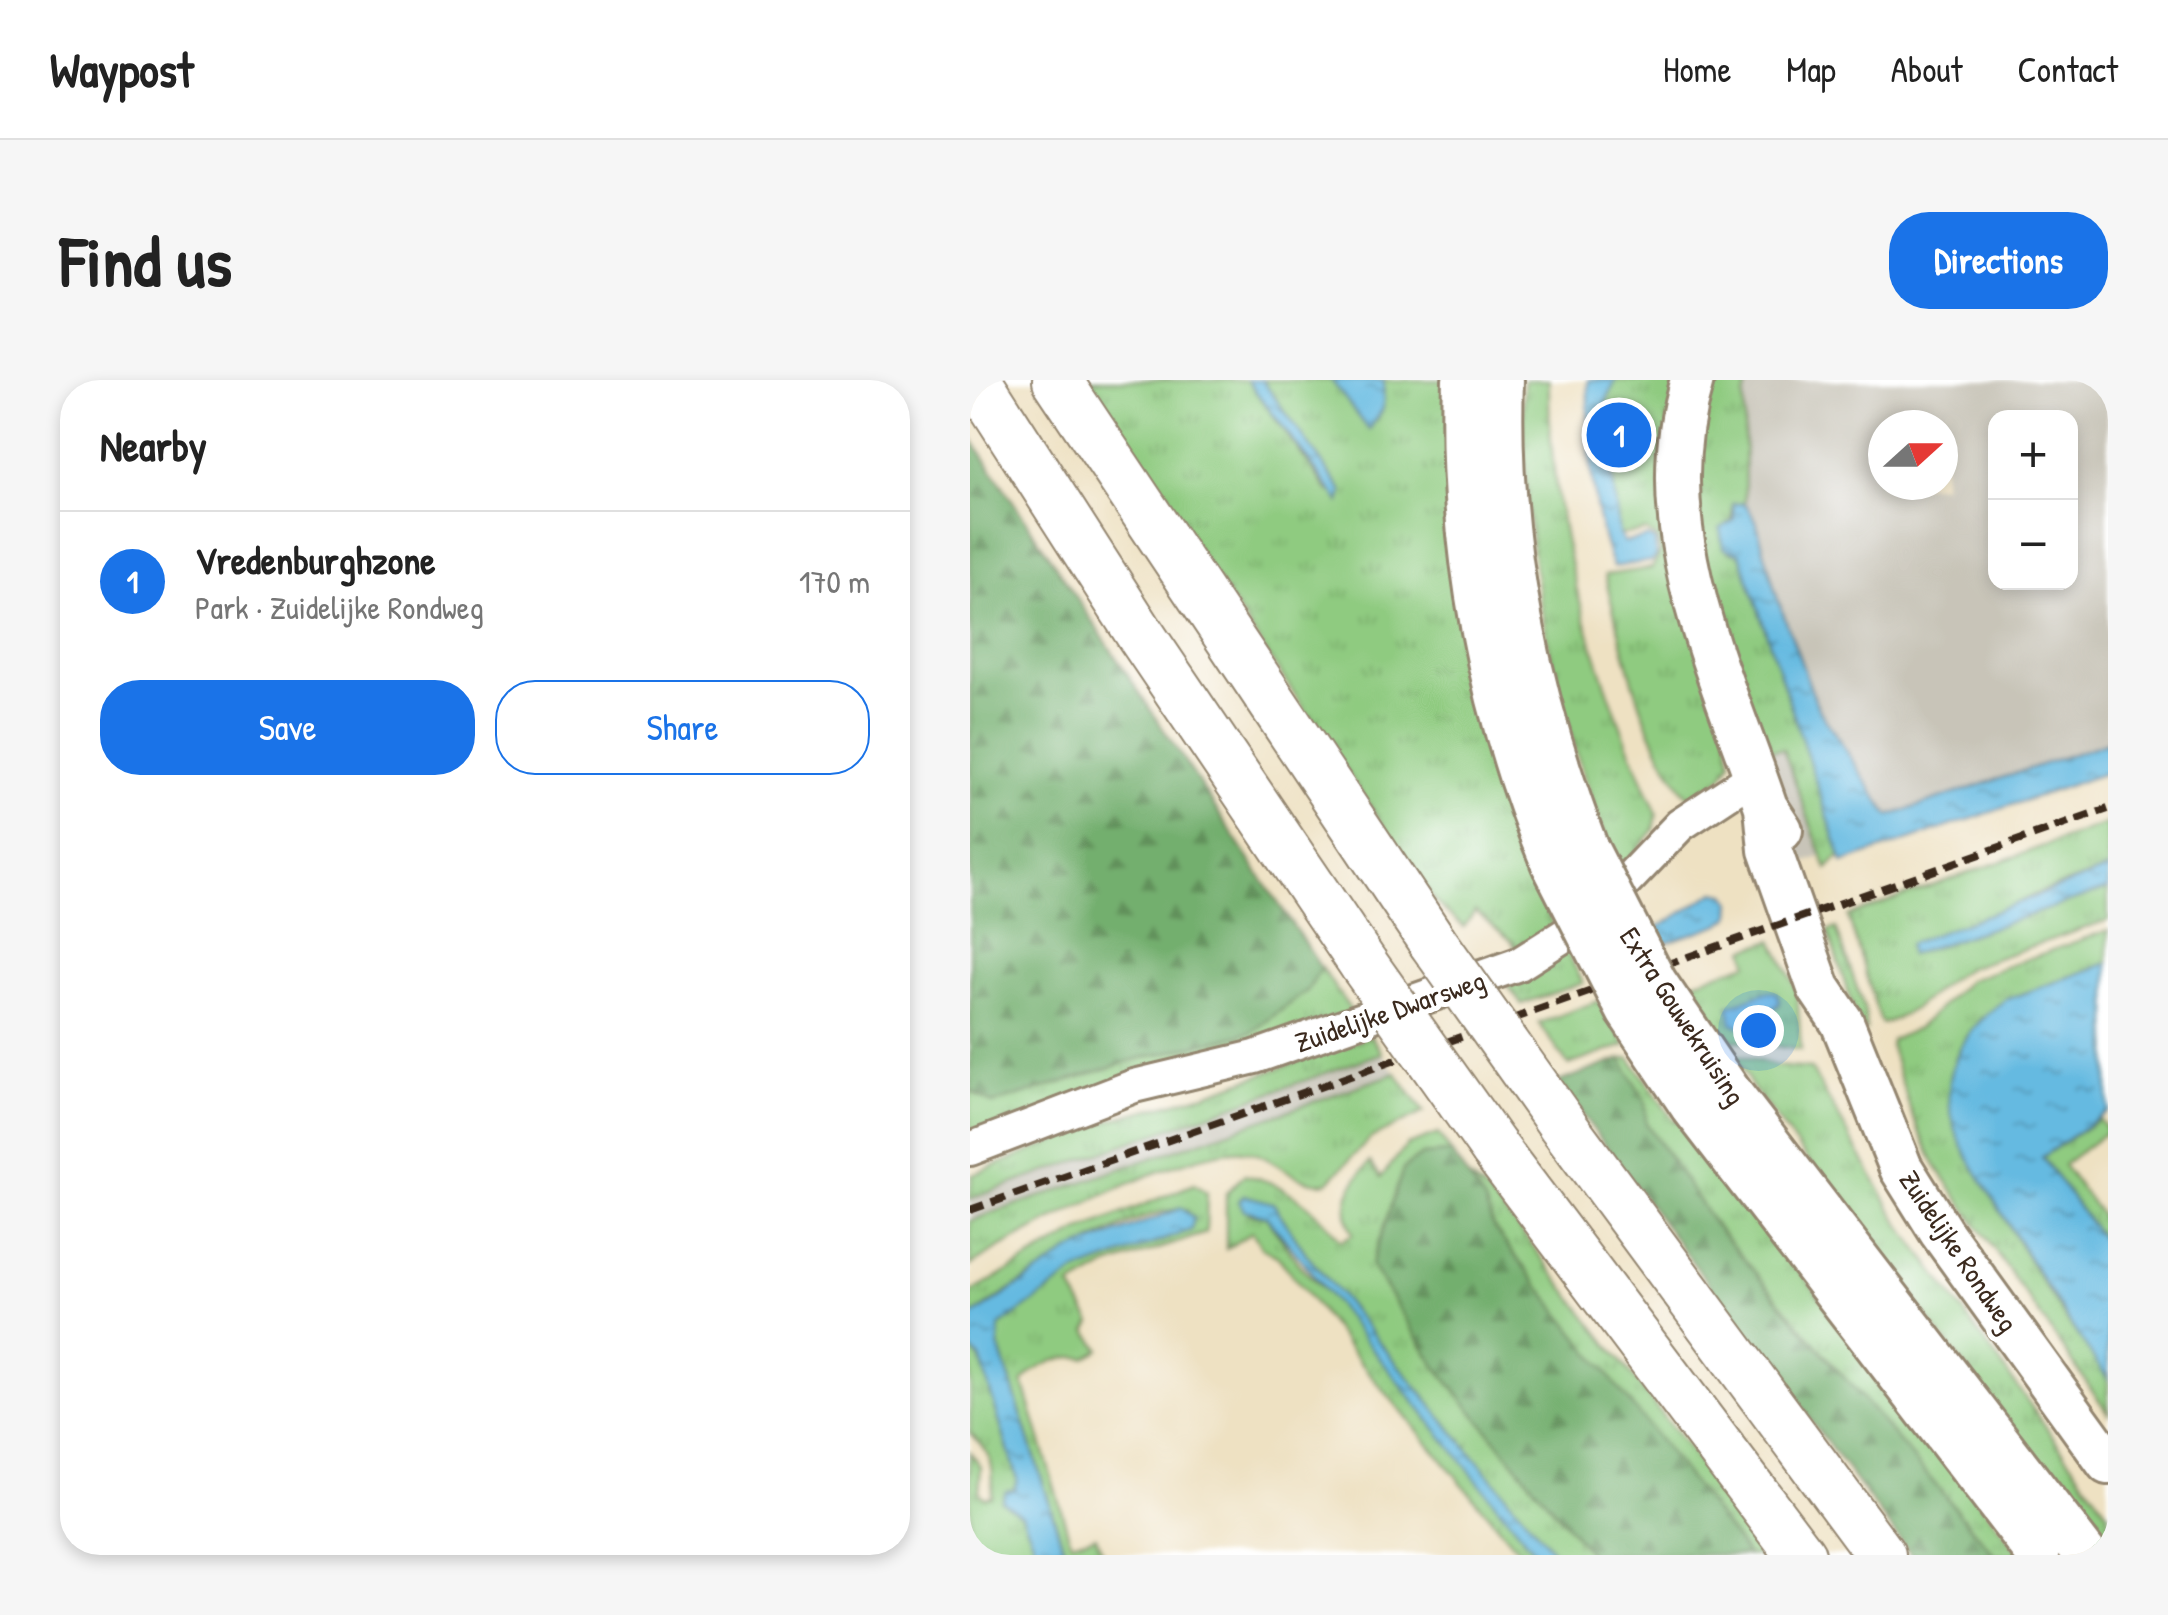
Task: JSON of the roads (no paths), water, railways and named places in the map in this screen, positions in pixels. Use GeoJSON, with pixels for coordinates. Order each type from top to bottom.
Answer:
{"type":"FeatureCollection","features":[{"type":"Feature","properties":{"kind":"highway"},"geometry":{"type":"LineString","coordinates":[[977,380],[1140,634],[1364,965],[1494,1148],[1801,1555]]}},
{"type":"Feature","properties":{"kind":"highway"},"geometry":{"type":"LineString","coordinates":[[1056,380],[1432,941],[1562,1124],[1881,1555]]}},
{"type":"Feature","properties":{"kind":"main road","name":"Extra Gouwekruising"},"geometry":{"type":"LineString","coordinates":[[1464,380],[1467,512],[1484,640],[1516,766],[1570,856],[1655,982],[1711,1099],[2038,1555]]}},
{"type":"Feature","properties":{"kind":"main road","name":"Extra Gouwekruising"},"geometry":{"type":"LineString","coordinates":[[1502,380],[1504,508],[1519,619],[1550,746],[1570,856]]}},
{"type":"Feature","properties":{"kind":"main road","name":"Zuidelijke Rondweg"},"geometry":{"type":"LineString","coordinates":[[1692,380],[1678,449],[1682,543],[1699,617],[1761,791],[1790,844],[1838,980],[1842,1022],[1877,1117],[1925,1209],[2108,1463]]}},
{"type":"Feature","properties":{"kind":"main road","name":"Extra Gouwekruising"},"geometry":{"type":"LineString","coordinates":[[1711,1099],[2086,1555]]}},
{"type":"Feature","properties":{"kind":"street","name":"Zuidelijke Dwarsweg"},"geometry":{"type":"LineString","coordinates":[[970,1149],[1134,1086],[1244,1060],[1519,964],[1590,918],[1680,825],[1761,791]]}},
{"type":"Feature","properties":{"kind":"water"},"geometry":{"type":"Polygon","coordinates":[[[1247,380],[1262,380],[1343,492],[1340,502],[1247,380]]]}},
{"type":"Feature","properties":{"kind":"water"},"geometry":{"type":"Polygon","coordinates":[[[1331,380],[1384,380],[1383,409],[1369,430],[1331,380]]]}},
{"type":"Feature","properties":{"kind":"water"},"geometry":{"type":"Polygon","coordinates":[[[1588,380],[1616,380],[1605,405],[1619,535],[1625,542],[1648,537],[1655,541],[1656,555],[1652,561],[1613,567],[1605,545],[1592,475],[1588,380]]]}},
{"type":"Feature","properties":{"kind":"water"},"geometry":{"type":"Polygon","coordinates":[[[1745,503],[1756,520],[1776,594],[1818,708],[1889,816],[2108,742],[2108,772],[1843,863],[1740,554],[1723,548],[1720,529],[1734,520],[1733,504],[1745,503]]]}},
{"type":"Feature","properties":{"kind":"water"},"geometry":{"type":"Polygon","coordinates":[[[2108,869],[2108,889],[1909,955],[1908,944],[2108,869]]]}},
{"type":"Feature","properties":{"kind":"water"},"geometry":{"type":"Polygon","coordinates":[[[1715,892],[1726,894],[1732,902],[1731,916],[1721,924],[1605,963],[1618,944],[1664,924],[1715,892]]]}},
{"type":"Feature","properties":{"kind":"water"},"geometry":{"type":"Polygon","coordinates":[[[2108,963],[2108,1111],[2042,1157],[2108,1248],[2108,1379],[1968,1156],[1955,1127],[1949,1095],[1958,1053],[1973,1029],[1993,1009],[2005,1000],[2108,963]]]}},
{"type":"Feature","properties":{"kind":"water"},"geometry":{"type":"Polygon","coordinates":[[[1769,991],[1777,993],[1780,1002],[1749,1030],[1732,1023],[1729,1006],[1769,991]]]}},
{"type":"Feature","properties":{"kind":"water"},"geometry":{"type":"Polygon","coordinates":[[[1244,1195],[1273,1203],[1307,1255],[1556,1555],[1537,1555],[1266,1216],[1244,1210],[1239,1201],[1244,1195]]]}},
{"type":"Feature","properties":{"kind":"water"},"geometry":{"type":"Polygon","coordinates":[[[1181,1208],[1194,1218],[1191,1230],[1076,1272],[999,1327],[999,1346],[1066,1555],[1039,1555],[1022,1514],[1001,1500],[1005,1491],[1014,1489],[1017,1479],[980,1358],[970,1349],[970,1318],[1072,1250],[1181,1208]]]}},
{"type":"Feature","properties":{"kind":"railway"},"geometry":{"type":"LineString","coordinates":[[970,1210],[2108,809]]}},
{"type":"Feature","properties":{"kind":"place","name":"Vredenburghzone"},"geometry":{"type":"Point","coordinates":[1619,435]}}]}
